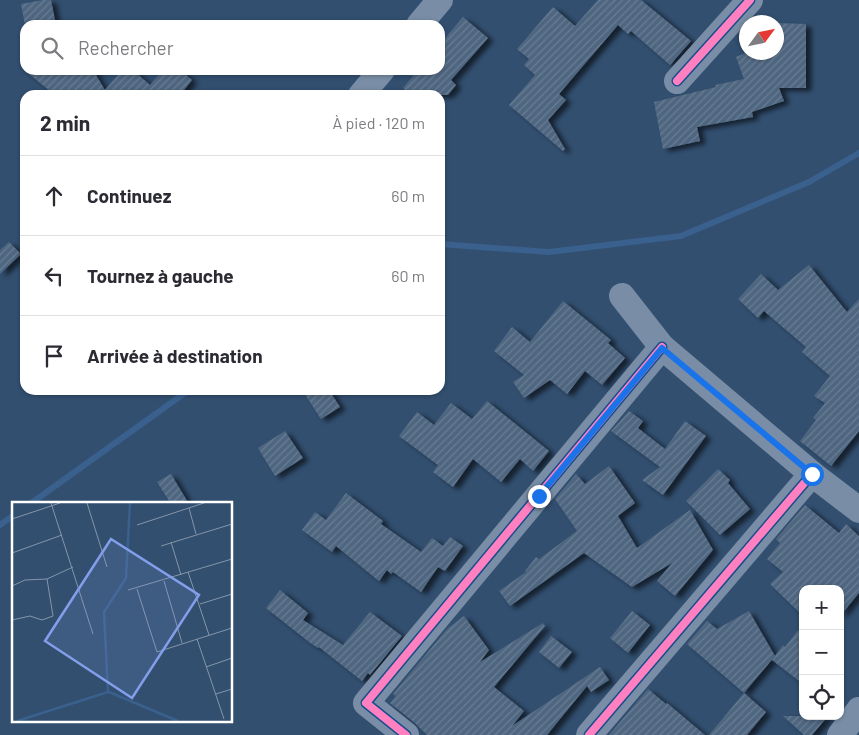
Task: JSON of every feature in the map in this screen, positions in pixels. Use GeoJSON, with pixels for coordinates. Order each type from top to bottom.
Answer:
{"type":"FeatureCollection","features":[{"type":"Feature","properties":{"kind":"street"},"geometry":{"type":"LineString","coordinates":[[423,20],[440,0]]}},
{"type":"Feature","properties":{"kind":"street"},"geometry":{"type":"LineString","coordinates":[[676,81],[750,0]]}},
{"type":"Feature","properties":{"kind":"street"},"geometry":{"type":"LineString","coordinates":[[365,90],[378,75]]}},
{"type":"Feature","properties":{"kind":"street"},"geometry":{"type":"LineString","coordinates":[[622,296],[662,348],[812,474],[859,510]]}},
{"type":"Feature","properties":{"kind":"street"},"geometry":{"type":"LineString","coordinates":[[406,735],[366,702],[662,348]]}},
{"type":"Feature","properties":{"kind":"street"},"geometry":{"type":"LineString","coordinates":[[589,735],[812,474]]}},
{"type":"Feature","properties":{"kind":"street"},"geometry":{"type":"LineString","coordinates":[[840,735],[859,710]]}},
{"type":"Feature","properties":{"kind":"building"},"geometry":{"type":"Polygon","coordinates":[[[51,0],[55,20],[24,20],[21,4],[51,0]]]}},
{"type":"Feature","properties":{"kind":"building"},"geometry":{"type":"Polygon","coordinates":[[[598,0],[641,0],[691,41],[670,65],[631,31],[628,34],[618,25],[559,94],[566,100],[548,120],[565,149],[563,151],[509,105],[535,75],[524,65],[529,59],[517,49],[553,7],[575,26],[598,0]]]}},
{"type":"Feature","properties":{"kind":"building"},"geometry":{"type":"Polygon","coordinates":[[[463,17],[488,38],[451,80],[456,85],[448,95],[445,95],[445,90],[405,90],[403,88],[414,75],[445,75],[445,38],[463,17]]]}},
{"type":"Feature","properties":{"kind":"building"},"geometry":{"type":"Polygon","coordinates":[[[784,23],[806,24],[806,88],[779,88],[784,101],[752,112],[753,117],[697,127],[700,141],[663,149],[654,102],[744,79],[736,57],[739,56],[739,60],[784,60],[784,23]]]}},
{"type":"Feature","properties":{"kind":"building"},"geometry":{"type":"Polygon","coordinates":[[[30,75],[96,75],[105,90],[49,90],[30,75]]]}},
{"type":"Feature","properties":{"kind":"building"},"geometry":{"type":"Polygon","coordinates":[[[118,75],[139,75],[150,85],[159,75],[186,75],[192,80],[184,90],[105,90],[118,75]]]}},
{"type":"Feature","properties":{"kind":"building"},"geometry":{"type":"Polygon","coordinates":[[[9,242],[20,255],[0,274],[0,250],[9,242]]]}},
{"type":"Feature","properties":{"kind":"building"},"geometry":{"type":"Polygon","coordinates":[[[809,265],[847,312],[859,299],[859,431],[831,466],[800,441],[816,420],[813,418],[825,403],[814,396],[830,376],[802,352],[806,347],[764,311],[758,318],[738,299],[761,274],[778,290],[809,265]]]}},
{"type":"Feature","properties":{"kind":"building"},"geometry":{"type":"Polygon","coordinates":[[[563,301],[611,340],[608,343],[625,358],[602,385],[585,371],[567,394],[550,380],[524,398],[513,382],[524,375],[494,351],[512,327],[530,342],[563,301]]]}},
{"type":"Feature","properties":{"kind":"building"},"geometry":{"type":"Polygon","coordinates":[[[305,395],[332,395],[340,407],[321,419],[305,395]]]}},
{"type":"Feature","properties":{"kind":"building"},"geometry":{"type":"Polygon","coordinates":[[[487,401],[549,451],[533,471],[520,459],[501,482],[473,459],[453,487],[433,472],[438,465],[399,436],[417,412],[434,425],[451,403],[472,419],[487,401]]]}},
{"type":"Feature","properties":{"kind":"building"},"geometry":{"type":"Polygon","coordinates":[[[629,411],[643,421],[638,428],[665,449],[685,421],[706,436],[663,495],[642,480],[660,467],[611,431],[629,411]]]}},
{"type":"Feature","properties":{"kind":"building"},"geometry":{"type":"Polygon","coordinates":[[[285,431],[303,458],[275,476],[258,448],[285,431]]]}},
{"type":"Feature","properties":{"kind":"building"},"geometry":{"type":"Polygon","coordinates":[[[609,466],[635,503],[618,516],[637,548],[690,510],[713,550],[675,596],[657,581],[672,563],[632,587],[584,553],[510,606],[499,591],[526,572],[536,557],[539,559],[577,531],[555,499],[576,474],[585,484],[609,466]]]}},
{"type":"Feature","properties":{"kind":"building"},"geometry":{"type":"Polygon","coordinates":[[[718,469],[730,480],[728,483],[750,509],[720,535],[686,501],[718,469]]]}},
{"type":"Feature","properties":{"kind":"building"},"geometry":{"type":"Polygon","coordinates":[[[171,474],[188,502],[170,502],[157,482],[171,474]]]}},
{"type":"Feature","properties":{"kind":"building"},"geometry":{"type":"Polygon","coordinates":[[[346,493],[383,521],[381,524],[421,552],[432,538],[443,546],[450,537],[463,546],[445,571],[438,567],[421,592],[393,572],[391,574],[387,570],[379,581],[336,546],[332,552],[302,530],[315,512],[326,520],[346,493]]]}},
{"type":"Feature","properties":{"kind":"building"},"geometry":{"type":"Polygon","coordinates":[[[805,505],[839,533],[846,524],[859,536],[859,593],[844,611],[844,585],[799,585],[799,612],[770,584],[783,572],[767,559],[780,543],[776,539],[805,505]]]}},
{"type":"Feature","properties":{"kind":"building"},"geometry":{"type":"Polygon","coordinates":[[[280,590],[308,613],[303,620],[343,645],[370,612],[402,636],[370,675],[368,673],[362,681],[266,608],[280,590]]]}},
{"type":"Feature","properties":{"kind":"building"},"geometry":{"type":"Polygon","coordinates":[[[632,611],[650,625],[628,653],[610,638],[632,611]]]}},
{"type":"Feature","properties":{"kind":"building"},"geometry":{"type":"Polygon","coordinates":[[[749,611],[775,656],[744,693],[687,644],[707,621],[717,629],[749,611]]]}},
{"type":"Feature","properties":{"kind":"building"},"geometry":{"type":"Polygon","coordinates":[[[464,616],[489,650],[480,662],[543,623],[545,626],[494,687],[524,711],[512,726],[600,667],[609,680],[591,692],[587,686],[547,735],[427,735],[390,703],[396,696],[393,694],[447,629],[464,616]]]}},
{"type":"Feature","properties":{"kind":"building"},"geometry":{"type":"Polygon","coordinates":[[[799,629],[799,681],[772,660],[783,645],[785,647],[799,629]]]}},
{"type":"Feature","properties":{"kind":"building"},"geometry":{"type":"Polygon","coordinates":[[[551,636],[572,652],[559,668],[539,652],[551,636]]]}},
{"type":"Feature","properties":{"kind":"building"},"geometry":{"type":"Polygon","coordinates":[[[648,689],[667,703],[705,735],[609,735],[648,689]]]}},
{"type":"Feature","properties":{"kind":"building"},"geometry":{"type":"Polygon","coordinates":[[[744,693],[766,712],[747,735],[709,735],[744,693]]]}},
{"type":"Feature","properties":{"kind":"building"},"geometry":{"type":"Polygon","coordinates":[[[783,716],[799,716],[799,720],[825,720],[812,735],[804,735],[783,716]]]}},
{"type":"Feature","properties":{"kind":"waterway"},"geometry":{"type":"LineString","coordinates":[[445,244],[549,252],[681,236],[809,182],[859,153]]}},
{"type":"Feature","properties":{"kind":"waterway"},"geometry":{"type":"LineString","coordinates":[[33,502],[182,395]]}},
{"type":"Feature","properties":{"kind":"waterway"},"geometry":{"type":"LineString","coordinates":[[0,525],[12,516]]}},
{"type":"Feature","properties":{"kind":"cycle path"},"geometry":{"type":"LineString","coordinates":[[677,81],[750,0]]}},
{"type":"Feature","properties":{"kind":"cycle path"},"geometry":{"type":"LineString","coordinates":[[406,735],[366,703],[662,347]]}},
{"type":"Feature","properties":{"kind":"cycle path"},"geometry":{"type":"LineString","coordinates":[[589,735],[812,474]]}},
{"type":"Feature","properties":{"kind":"route"},"geometry":{"type":"LineString","coordinates":[[539,496],[662,348],[812,474]]}}]}
